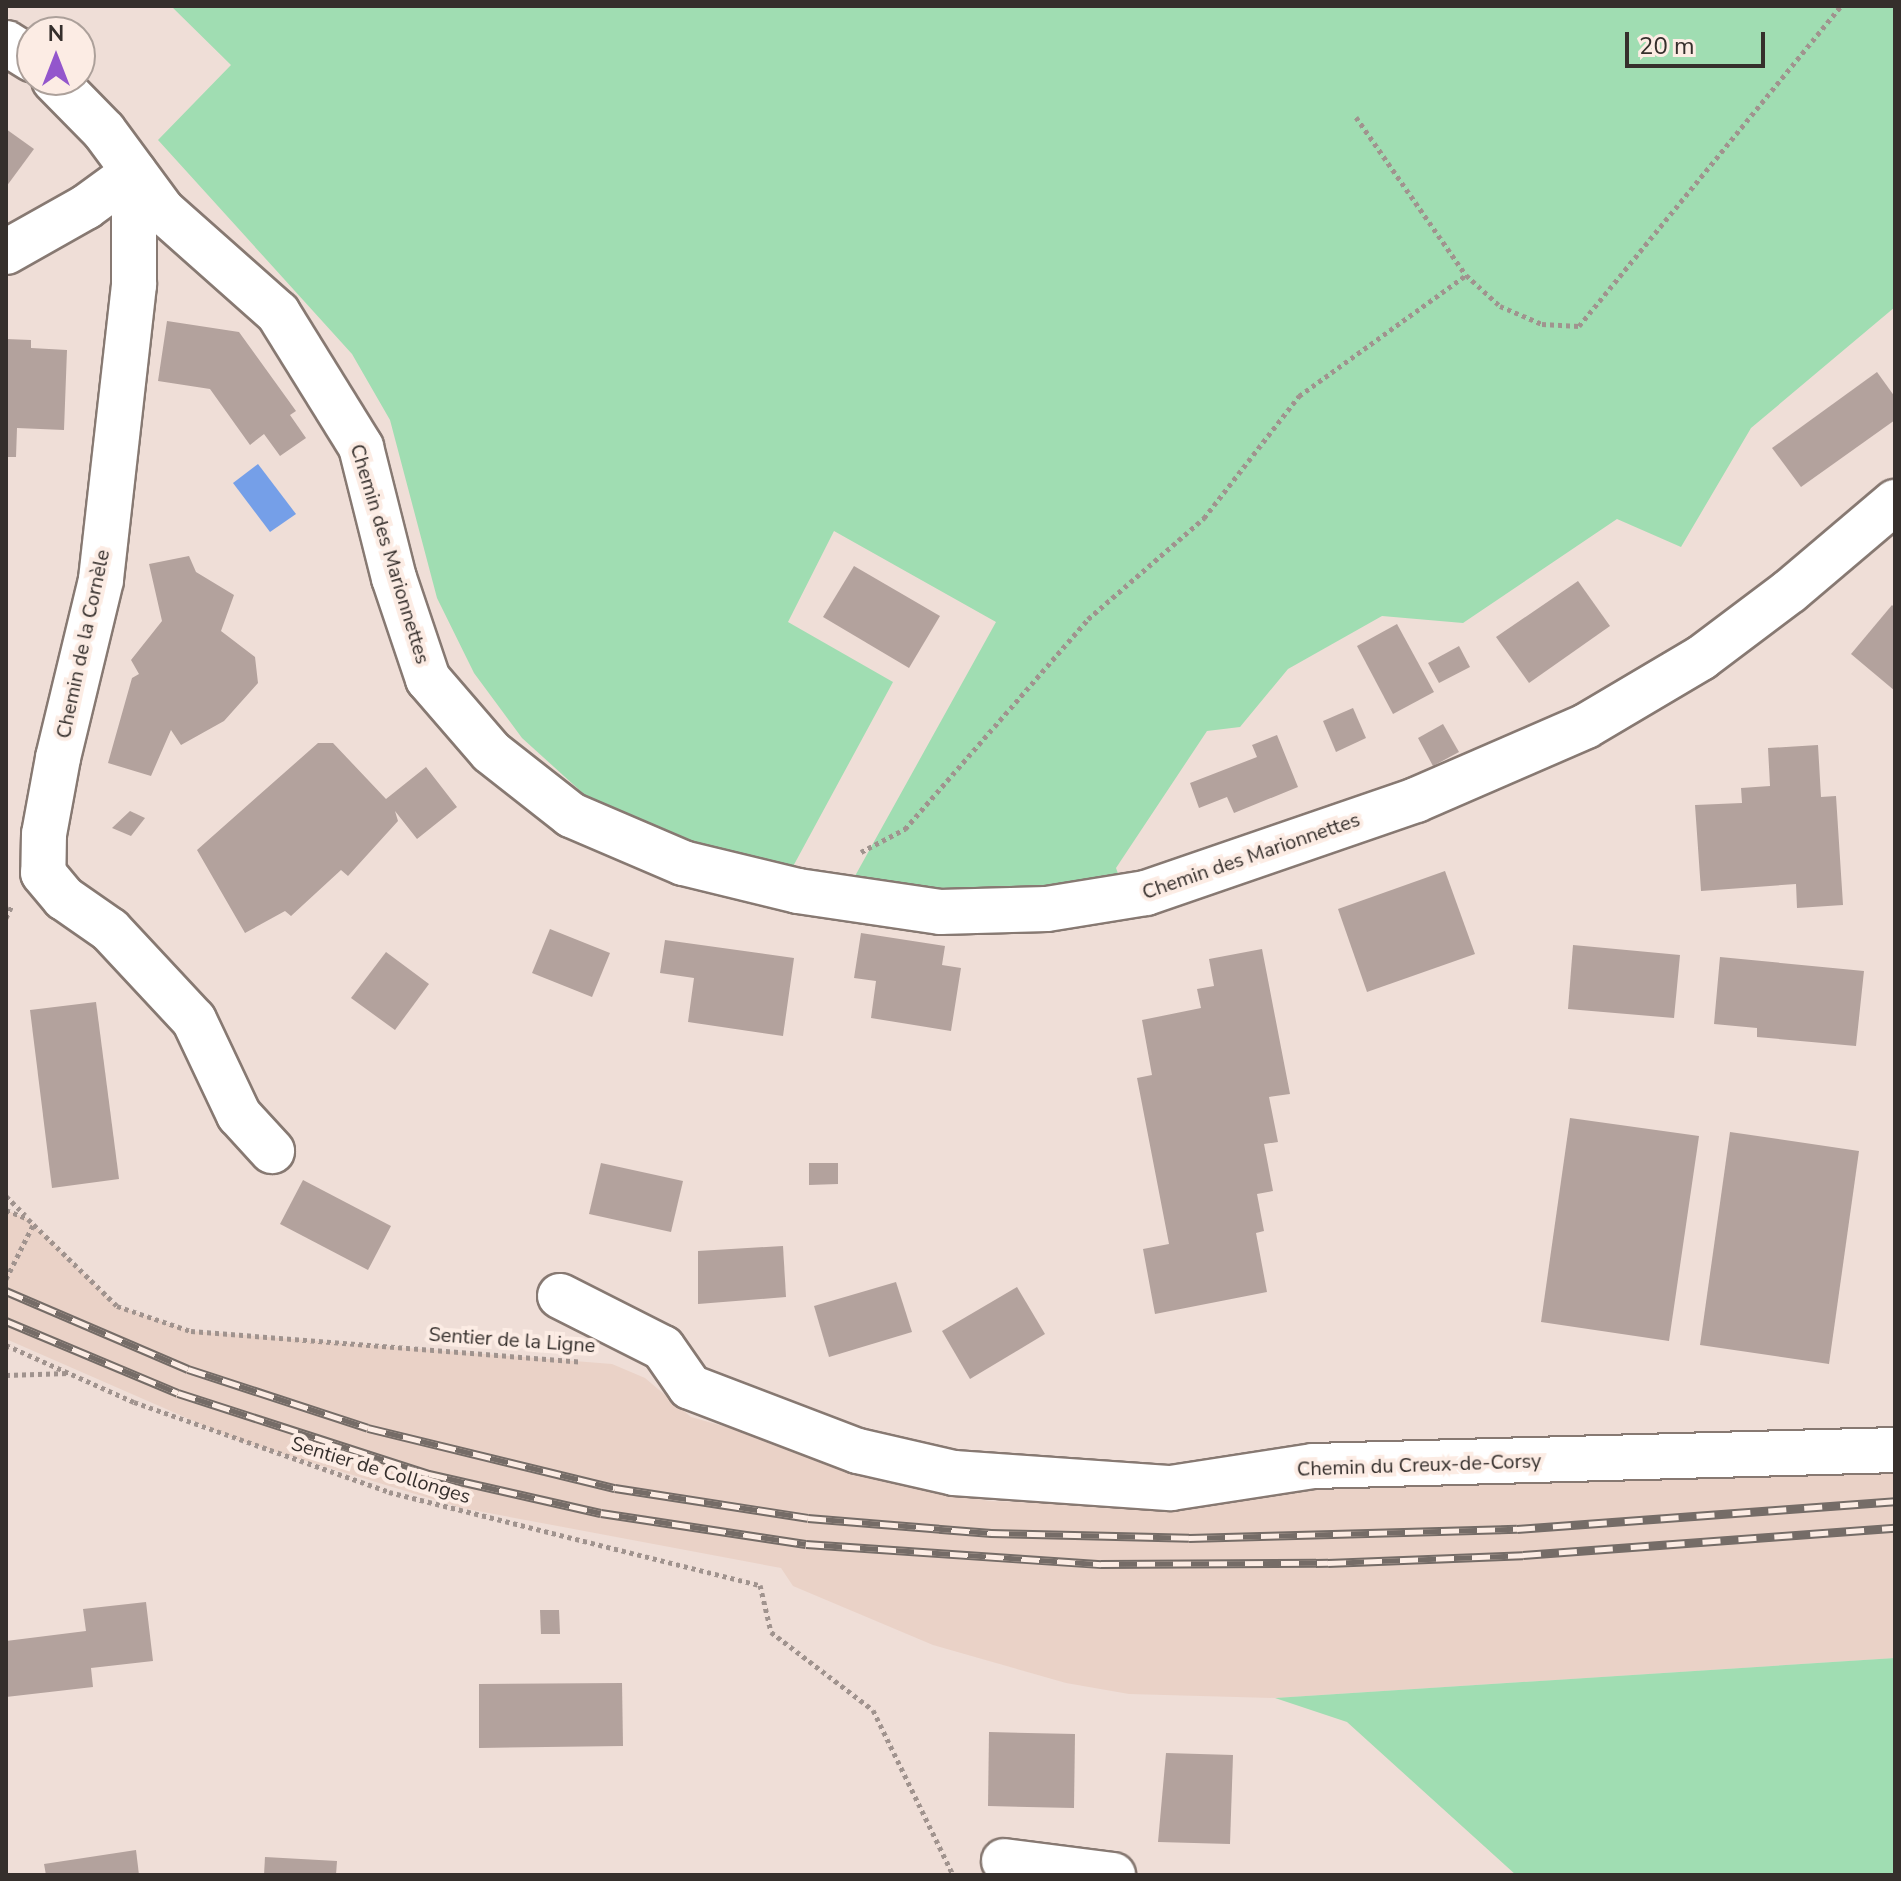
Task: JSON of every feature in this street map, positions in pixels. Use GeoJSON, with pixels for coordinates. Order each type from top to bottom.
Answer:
{"type":"FeatureCollection","features":[{"type":"Feature","properties":{"kind":"street"},"geometry":{"type":"LineString","coordinates":[[6,252],[86,207],[134,172],[104,131],[70,96]]}},
{"type":"Feature","properties":{"kind":"street","name":"Chemin des Marionnettes"},"geometry":{"type":"LineString","coordinates":[[134,172],[163,211],[278,313],[287,326],[361,447],[394,578],[428,679],[491,752],[571,815],[669,857],[828,897],[940,912],[1047,909],[1132,895],[1416,800],[1586,726],[1701,658],[1790,591],[1895,502]]}},
{"type":"Feature","properties":{"kind":"street","name":"Chemin de la Cornèle"},"geometry":{"type":"LineString","coordinates":[[134,172],[134,285],[101,580],[58,758],[44,834],[43,873],[64,898],[110,930],[194,1020],[239,1115],[272,1151]]}},
{"type":"Feature","properties":{"kind":"street","name":"Chemin du Creux-de-Corsy"},"geometry":{"type":"LineString","coordinates":[[560,1296],[663,1348],[690,1387],[858,1451],[954,1473],[1171,1488],[1313,1466],[1895,1450]]}},
{"type":"Feature","properties":{"kind":"street"},"geometry":{"type":"LineString","coordinates":[[1004,1861],[1113,1875]]}},
{"type":"Feature","properties":{"kind":"path"},"geometry":{"type":"LineString","coordinates":[[1356,117],[1466,275],[1500,306],[1542,324],[1579,326],[1841,6]]}},
{"type":"Feature","properties":{"kind":"path"},"geometry":{"type":"LineString","coordinates":[[869,845],[905,829],[1088,619],[1204,518],[1299,396],[1466,275]]}},
{"type":"Feature","properties":{"kind":"path"},"geometry":{"type":"LineString","coordinates":[[6,1196],[31,1221],[30,1232],[6,1279]]}},
{"type":"Feature","properties":{"kind":"path","name":"Sentier de la Ligne"},"geometry":{"type":"LineString","coordinates":[[6,1210],[31,1221],[117,1306],[191,1331],[596,1363]]}},
{"type":"Feature","properties":{"kind":"path","name":"Sentier de Collonges"},"geometry":{"type":"LineString","coordinates":[[6,1345],[148,1407],[389,1492],[760,1585],[771,1632],[873,1710],[953,1875]]}},
{"type":"Feature","properties":{"kind":"path"},"geometry":{"type":"LineString","coordinates":[[6,1375],[74,1373]]}},
{"type":"Feature","properties":{"kind":"shaded area"},"geometry":{"type":"Polygon","coordinates":[[[6,1210],[28,1219],[117,1306],[191,1331],[612,1364],[645,1378],[691,1417],[988,1501],[1080,1504],[1895,1450],[1895,1658],[1275,1698],[1129,1694],[1066,1683],[933,1645],[793,1586],[781,1568],[462,1508],[237,1440],[6,1339],[6,1210]]]}},
{"type":"Feature","properties":{"kind":"green space"},"geometry":{"type":"Polygon","coordinates":[[[171,6],[1895,6],[1895,307],[1751,428],[1681,547],[1617,519],[1463,623],[1382,616],[1288,669],[1240,727],[1207,731],[1116,868],[1121,882],[1042,891],[850,885],[996,622],[834,531],[788,622],[893,682],[790,872],[659,836],[586,796],[522,738],[474,673],[437,598],[390,420],[352,354],[158,140],[231,65],[171,6]]]}},
{"type":"Feature","properties":{"kind":"green space"},"geometry":{"type":"Polygon","coordinates":[[[1895,1658],[1895,1875],[1516,1875],[1347,1722],[1275,1698],[1895,1658]]]}},
{"type":"Feature","properties":{"kind":"water"},"geometry":{"type":"Polygon","coordinates":[[[258,464],[296,514],[270,532],[233,483],[258,464]]]}},
{"type":"Feature","properties":{"kind":"building"},"geometry":{"type":"Polygon","coordinates":[[[6,129],[34,149],[6,187],[6,129]]]}},
{"type":"Feature","properties":{"kind":"building"},"geometry":{"type":"Polygon","coordinates":[[[167,321],[239,332],[296,411],[290,415],[306,438],[280,456],[264,434],[250,445],[210,389],[158,381],[167,321]]]}},
{"type":"Feature","properties":{"kind":"building"},"geometry":{"type":"Polygon","coordinates":[[[6,339],[31,340],[31,348],[67,350],[64,430],[17,428],[16,457],[6,457],[6,339]]]}},
{"type":"Feature","properties":{"kind":"building"},"geometry":{"type":"Polygon","coordinates":[[[1877,372],[1895,397],[1895,420],[1801,487],[1772,448],[1877,372]]]}},
{"type":"Feature","properties":{"kind":"building"},"geometry":{"type":"Polygon","coordinates":[[[189,556],[196,572],[234,595],[221,631],[255,657],[258,683],[224,721],[181,745],[171,730],[151,776],[108,763],[132,678],[139,674],[131,660],[162,621],[149,564],[189,556]]]}},
{"type":"Feature","properties":{"kind":"building"},"geometry":{"type":"Polygon","coordinates":[[[854,566],[940,616],[909,668],[823,617],[854,566]]]}},
{"type":"Feature","properties":{"kind":"building"},"geometry":{"type":"Polygon","coordinates":[[[1578,581],[1610,626],[1529,683],[1496,637],[1578,581]]]}},
{"type":"Feature","properties":{"kind":"building"},"geometry":{"type":"Polygon","coordinates":[[[1892,605],[1895,608],[1895,691],[1851,654],[1892,605]]]}},
{"type":"Feature","properties":{"kind":"building"},"geometry":{"type":"Polygon","coordinates":[[[1397,624],[1434,692],[1393,714],[1357,646],[1397,624]]]}},
{"type":"Feature","properties":{"kind":"building"},"geometry":{"type":"Polygon","coordinates":[[[1459,646],[1470,667],[1439,683],[1428,663],[1459,646]]]}},
{"type":"Feature","properties":{"kind":"building"},"geometry":{"type":"Polygon","coordinates":[[[1353,708],[1366,738],[1336,752],[1323,721],[1353,708]]]}},
{"type":"Feature","properties":{"kind":"building"},"geometry":{"type":"Polygon","coordinates":[[[1443,724],[1459,752],[1433,766],[1418,738],[1443,724]]]}},
{"type":"Feature","properties":{"kind":"building"},"geometry":{"type":"Polygon","coordinates":[[[1277,735],[1298,787],[1234,813],[1227,797],[1199,808],[1190,783],[1257,757],[1252,745],[1277,735]]]}},
{"type":"Feature","properties":{"kind":"building"},"geometry":{"type":"Polygon","coordinates":[[[318,743],[333,743],[386,799],[426,767],[457,807],[417,839],[395,811],[398,821],[348,876],[341,870],[291,916],[285,911],[245,933],[197,850],[318,743]]]}},
{"type":"Feature","properties":{"kind":"building"},"geometry":{"type":"Polygon","coordinates":[[[1818,745],[1821,797],[1836,796],[1843,905],[1797,908],[1796,884],[1701,891],[1695,805],[1742,803],[1741,788],[1770,786],[1768,748],[1818,745]]]}},
{"type":"Feature","properties":{"kind":"building"},"geometry":{"type":"Polygon","coordinates":[[[130,811],[145,818],[131,836],[112,828],[130,811]]]}},
{"type":"Feature","properties":{"kind":"building"},"geometry":{"type":"Polygon","coordinates":[[[1445,871],[1475,954],[1367,992],[1338,909],[1445,871]]]}},
{"type":"Feature","properties":{"kind":"building"},"geometry":{"type":"Polygon","coordinates":[[[550,929],[610,953],[592,997],[532,973],[550,929]]]}},
{"type":"Feature","properties":{"kind":"building"},"geometry":{"type":"Polygon","coordinates":[[[861,933],[945,946],[942,965],[961,968],[951,1031],[871,1018],[876,981],[854,978],[861,933]]]}},
{"type":"Feature","properties":{"kind":"building"},"geometry":{"type":"Polygon","coordinates":[[[665,940],[794,958],[783,1036],[688,1022],[694,978],[660,973],[665,940]]]}},
{"type":"Feature","properties":{"kind":"building"},"geometry":{"type":"Polygon","coordinates":[[[1573,945],[1680,955],[1674,1018],[1568,1009],[1573,945]]]}},
{"type":"Feature","properties":{"kind":"building"},"geometry":{"type":"Polygon","coordinates":[[[1262,949],[1290,1094],[1269,1097],[1278,1142],[1264,1144],[1273,1191],[1257,1194],[1264,1231],[1256,1233],[1267,1292],[1155,1314],[1143,1249],[1169,1244],[1137,1078],[1152,1075],[1142,1020],[1201,1008],[1197,989],[1214,986],[1209,959],[1262,949]]]}},
{"type":"Feature","properties":{"kind":"building"},"geometry":{"type":"Polygon","coordinates":[[[386,952],[429,984],[395,1030],[351,998],[386,952]]]}},
{"type":"Feature","properties":{"kind":"building"},"geometry":{"type":"Polygon","coordinates":[[[1720,957],[1864,971],[1856,1046],[1757,1037],[1757,1028],[1714,1024],[1720,957]]]}},
{"type":"Feature","properties":{"kind":"building"},"geometry":{"type":"Polygon","coordinates":[[[96,1002],[119,1179],[52,1188],[30,1010],[96,1002]]]}},
{"type":"Feature","properties":{"kind":"building"},"geometry":{"type":"Polygon","coordinates":[[[1570,1118],[1699,1136],[1669,1341],[1541,1322],[1570,1118]]]}},
{"type":"Feature","properties":{"kind":"building"},"geometry":{"type":"Polygon","coordinates":[[[1730,1132],[1859,1151],[1829,1364],[1700,1345],[1730,1132]]]}},
{"type":"Feature","properties":{"kind":"building"},"geometry":{"type":"Polygon","coordinates":[[[601,1163],[683,1181],[671,1232],[589,1214],[601,1163]]]}},
{"type":"Feature","properties":{"kind":"building"},"geometry":{"type":"Polygon","coordinates":[[[809,1163],[838,1163],[838,1184],[809,1185],[809,1163]]]}},
{"type":"Feature","properties":{"kind":"building"},"geometry":{"type":"Polygon","coordinates":[[[303,1180],[391,1226],[368,1270],[280,1224],[303,1180]]]}},
{"type":"Feature","properties":{"kind":"building"},"geometry":{"type":"Polygon","coordinates":[[[783,1246],[786,1297],[698,1304],[698,1251],[783,1246]]]}},
{"type":"Feature","properties":{"kind":"building"},"geometry":{"type":"Polygon","coordinates":[[[896,1282],[912,1332],[829,1357],[814,1306],[896,1282]]]}},
{"type":"Feature","properties":{"kind":"building"},"geometry":{"type":"Polygon","coordinates":[[[1017,1287],[1045,1334],[970,1379],[942,1331],[1017,1287]]]}},
{"type":"Feature","properties":{"kind":"building"},"geometry":{"type":"Polygon","coordinates":[[[146,1602],[153,1661],[91,1668],[93,1687],[6,1697],[6,1641],[86,1631],[83,1609],[146,1602]]]}},
{"type":"Feature","properties":{"kind":"building"},"geometry":{"type":"Polygon","coordinates":[[[540,1610],[559,1610],[560,1634],[541,1634],[540,1610]]]}},
{"type":"Feature","properties":{"kind":"building"},"geometry":{"type":"Polygon","coordinates":[[[622,1683],[623,1746],[479,1748],[479,1684],[622,1683]]]}},
{"type":"Feature","properties":{"kind":"building"},"geometry":{"type":"Polygon","coordinates":[[[989,1732],[1075,1734],[1074,1808],[988,1806],[989,1732]]]}},
{"type":"Feature","properties":{"kind":"building"},"geometry":{"type":"Polygon","coordinates":[[[1166,1753],[1233,1755],[1230,1844],[1158,1842],[1166,1753]]]}},
{"type":"Feature","properties":{"kind":"building"},"geometry":{"type":"Polygon","coordinates":[[[136,1850],[139,1875],[46,1875],[44,1864],[136,1850]]]}},
{"type":"Feature","properties":{"kind":"building"},"geometry":{"type":"Polygon","coordinates":[[[265,1857],[337,1861],[336,1875],[264,1875],[265,1857]]]}},
{"type":"Feature","properties":{"kind":"railway"},"geometry":{"type":"LineString","coordinates":[[6,1291],[188,1369],[368,1428],[615,1488],[808,1518],[991,1533],[1189,1538],[1517,1529],[1895,1501]]}},
{"type":"Feature","properties":{"kind":"railway"},"geometry":{"type":"LineString","coordinates":[[6,1321],[178,1393],[429,1474],[601,1513],[806,1544],[1101,1564],[1328,1563],[1523,1555],[1895,1528]]}}]}
